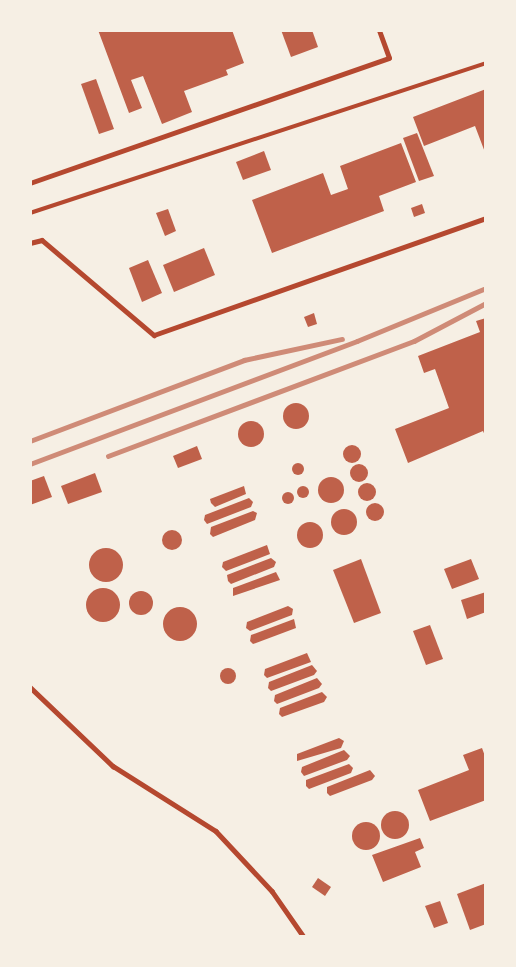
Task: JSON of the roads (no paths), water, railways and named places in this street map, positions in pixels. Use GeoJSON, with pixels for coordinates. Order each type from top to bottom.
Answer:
{"type":"FeatureCollection","features":[{"type":"Feature","properties":{"kind":"lane"},"geometry":{"type":"LineString","coordinates":[[30,183],[389,58],[379,30]]}},
{"type":"Feature","properties":{"kind":"lane"},"geometry":{"type":"LineString","coordinates":[[30,243],[42,240],[154,335],[486,218]]}},
{"type":"Feature","properties":{"kind":"lane"},"geometry":{"type":"LineString","coordinates":[[30,687],[113,766],[216,831],[272,891],[304,937]]}},
{"type":"Feature","properties":{"kind":"railway"},"geometry":{"type":"LineString","coordinates":[[30,464],[357,341],[486,288]]}},
{"type":"Feature","properties":{"kind":"railway"},"geometry":{"type":"LineString","coordinates":[[108,456],[414,341],[486,303]]}},
{"type":"Feature","properties":{"kind":"railway"},"geometry":{"type":"LineString","coordinates":[[30,441],[244,360],[342,339]]}}]}
